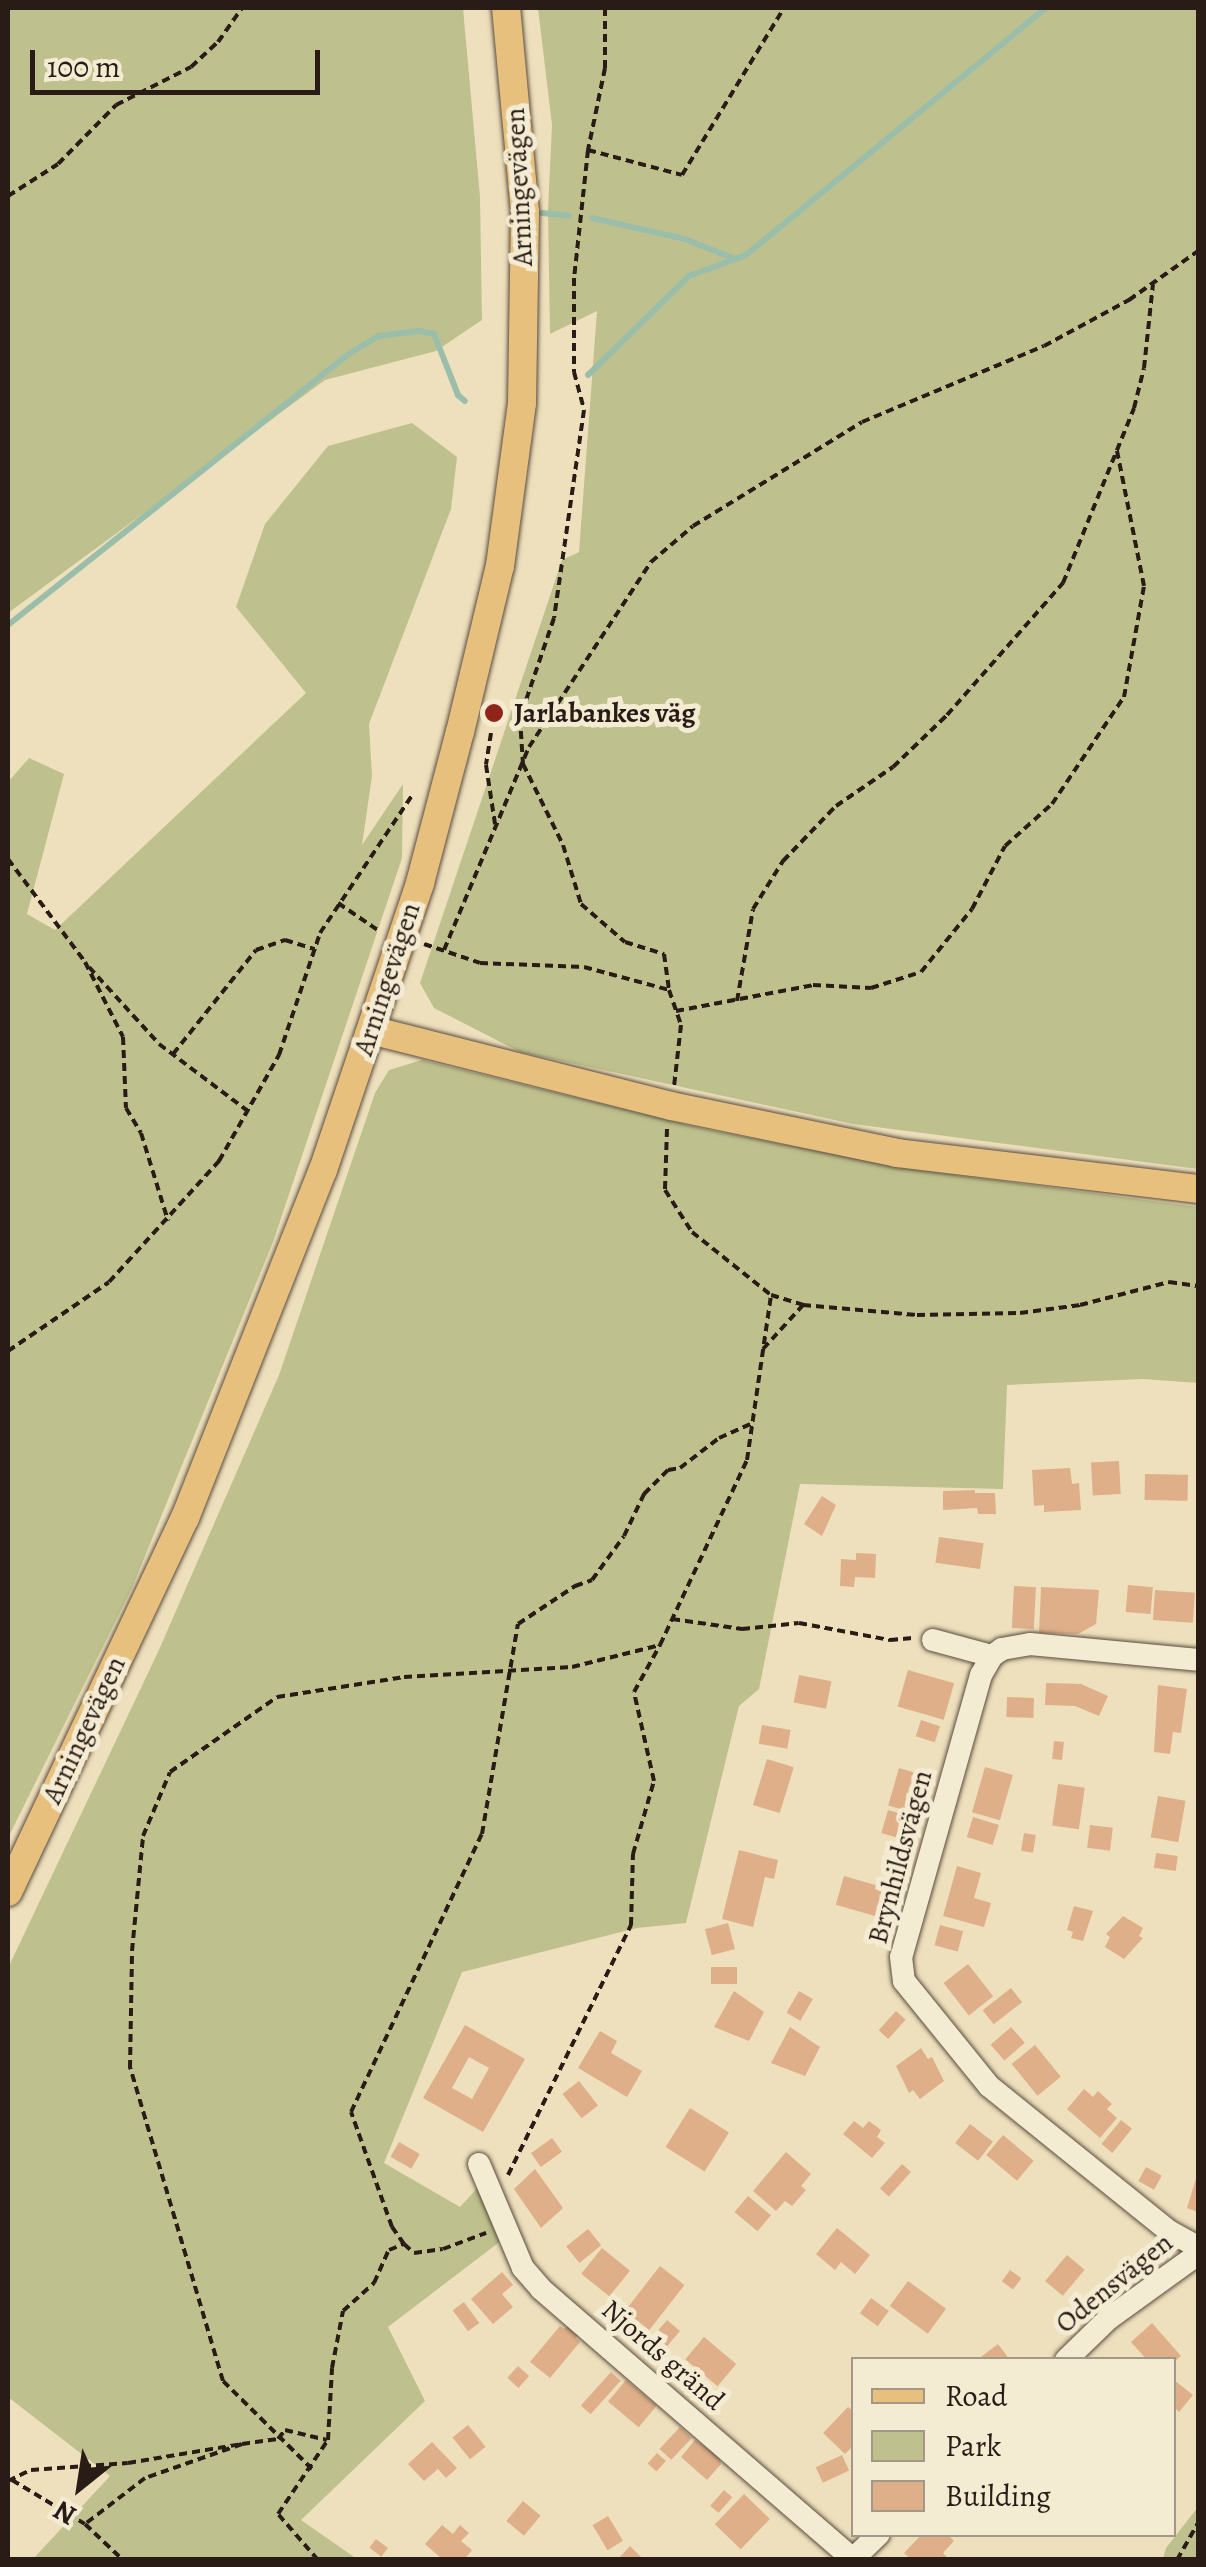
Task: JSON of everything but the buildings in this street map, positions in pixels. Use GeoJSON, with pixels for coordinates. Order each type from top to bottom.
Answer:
{"type":"FeatureCollection","features":[{"type":"Feature","properties":{"kind":"main road","name":"Arningevägen"},"geometry":{"type":"LineString","coordinates":[[8,1892],[185,1518],[322,1170],[420,882],[500,566],[522,404],[525,212],[506,8]]}},
{"type":"Feature","properties":{"kind":"main road"},"geometry":{"type":"LineString","coordinates":[[371,1030],[672,1106],[897,1153],[1198,1190]]}},
{"type":"Feature","properties":{"kind":"street"},"geometry":{"type":"LineString","coordinates":[[933,1640],[992,1656],[1002,1649],[1030,1644],[1198,1660]]}},
{"type":"Feature","properties":{"kind":"street","name":"Brynhildsvägen"},"geometry":{"type":"LineString","coordinates":[[992,1656],[980,1675],[900,1957],[904,1981],[989,2086],[1168,2232],[1198,2250]]}},
{"type":"Feature","properties":{"kind":"street","name":"Njords gränd"},"geometry":{"type":"LineString","coordinates":[[480,2164],[523,2268],[542,2290],[852,2559]]}},
{"type":"Feature","properties":{"kind":"street","name":"Odensvägen"},"geometry":{"type":"LineString","coordinates":[[1069,2357],[1108,2319],[1198,2250]]}},
{"type":"Feature","properties":{"kind":"street"},"geometry":{"type":"LineString","coordinates":[[852,2559],[876,2537]]}},
{"type":"Feature","properties":{"kind":"path"},"geometry":{"type":"LineString","coordinates":[[8,196],[58,164],[116,105],[191,67],[218,42],[242,8]]}},
{"type":"Feature","properties":{"kind":"path"},"geometry":{"type":"LineString","coordinates":[[605,8],[605,68],[588,150],[574,278],[574,372],[584,410],[554,618],[520,718],[523,764],[563,845],[581,904],[625,942],[664,954],[669,990],[680,1025],[663,1150],[665,1190],[692,1232],[771,1296],[803,1305],[917,1315],[1020,1314],[1080,1306],[1169,1282],[1198,1286]]}},
{"type":"Feature","properties":{"kind":"path"},"geometry":{"type":"LineString","coordinates":[[588,150],[682,175],[784,8]]}},
{"type":"Feature","properties":{"kind":"path"},"geometry":{"type":"LineString","coordinates":[[444,950],[528,747],[651,562],[693,526],[862,422],[1044,346],[1198,251]]}},
{"type":"Feature","properties":{"kind":"path"},"geometry":{"type":"LineString","coordinates":[[737,1000],[753,910],[783,861],[836,806],[892,767],[946,715],[1063,583],[1117,452],[1144,368],[1153,282]]}},
{"type":"Feature","properties":{"kind":"path"},"geometry":{"type":"LineString","coordinates":[[676,1011],[813,985],[871,988],[921,972],[972,909],[1005,846],[1052,804],[1124,697],[1144,586],[1117,452]]}},
{"type":"Feature","properties":{"kind":"path"},"geometry":{"type":"LineString","coordinates":[[492,733],[486,765],[495,824]]}},
{"type":"Feature","properties":{"kind":"path"},"geometry":{"type":"LineString","coordinates":[[8,1351],[109,1282],[168,1222],[219,1161],[278,1055],[315,949],[338,903],[413,794]]}},
{"type":"Feature","properties":{"kind":"path"},"geometry":{"type":"LineString","coordinates":[[8,859],[84,962],[172,1055],[248,1111]]}},
{"type":"Feature","properties":{"kind":"path"},"geometry":{"type":"LineString","coordinates":[[338,903],[380,932]]}},
{"type":"Feature","properties":{"kind":"path"},"geometry":{"type":"LineString","coordinates":[[172,1055],[256,950],[284,940],[315,949]]}},
{"type":"Feature","properties":{"kind":"path"},"geometry":{"type":"LineString","coordinates":[[424,944],[480,963],[584,967],[669,990]]}},
{"type":"Feature","properties":{"kind":"path"},"geometry":{"type":"LineString","coordinates":[[84,962],[122,1037],[126,1108],[140,1133],[168,1222]]}},
{"type":"Feature","properties":{"kind":"path"},"geometry":{"type":"LineString","coordinates":[[494,2205],[631,1926],[634,1854],[654,1781],[634,1692],[747,1460],[771,1296]]}},
{"type":"Feature","properties":{"kind":"path"},"geometry":{"type":"LineString","coordinates":[[763,1349],[803,1305]]}},
{"type":"Feature","properties":{"kind":"path"},"geometry":{"type":"LineString","coordinates":[[505,2228],[442,2249],[414,2253],[392,2227],[351,2112],[482,1834],[518,1624],[575,1586],[592,1580],[624,1536],[644,1494],[668,1470],[680,1468],[719,1438],[752,1423]]}},
{"type":"Feature","properties":{"kind":"path"},"geometry":{"type":"LineString","coordinates":[[672,1619],[742,1628],[799,1623],[890,1640],[933,1640]]}},
{"type":"Feature","properties":{"kind":"path"},"geometry":{"type":"LineString","coordinates":[[312,2469],[278,2440],[223,2381],[130,2068],[132,1951],[143,1836],[170,1772],[277,1697],[404,1677],[572,1667],[660,1645]]}},
{"type":"Feature","properties":{"kind":"path"},"geometry":{"type":"LineString","coordinates":[[318,2560],[278,2514],[328,2440],[332,2368],[343,2311],[374,2283],[389,2250],[404,2244]]}},
{"type":"Feature","properties":{"kind":"path"},"geometry":{"type":"LineString","coordinates":[[9,2480],[31,2470],[128,2463],[278,2440],[286,2430],[328,2440]]}},
{"type":"Feature","properties":{"kind":"path"},"geometry":{"type":"LineString","coordinates":[[85,2524],[145,2478],[242,2444]]}},
{"type":"Feature","properties":{"kind":"path"},"geometry":{"type":"LineString","coordinates":[[9,2480],[85,2524],[123,2560]]}},
{"type":"Feature","properties":{"kind":"path"},"geometry":{"type":"LineString","coordinates":[[1177,2560],[1198,2523]]}},
{"type":"Feature","properties":{"kind":"green space"},"geometry":{"type":"Polygon","coordinates":[[[8,8],[463,8],[480,197],[482,320],[436,351],[325,380],[8,613],[8,8]]]}},
{"type":"Feature","properties":{"kind":"green space"},"geometry":{"type":"Polygon","coordinates":[[[538,8],[1198,8],[1198,1169],[853,1124],[520,1052],[434,1008],[420,983],[562,560],[579,552],[597,311],[550,334],[548,210],[552,125],[538,8]]]}},
{"type":"Feature","properties":{"kind":"green space"},"geometry":{"type":"Polygon","coordinates":[[[412,423],[457,457],[451,509],[369,724],[372,776],[362,845],[403,784],[402,858],[273,1242],[132,1588],[8,1838],[8,782],[29,758],[64,774],[27,914],[55,930],[306,693],[236,607],[265,524],[328,446],[412,423]]]}},
{"type":"Feature","properties":{"kind":"green space"},"geometry":{"type":"Polygon","coordinates":[[[422,1060],[709,1130],[918,1170],[1198,1207],[1198,1383],[1143,1379],[1007,1385],[1003,1489],[800,1484],[759,1689],[739,1706],[686,1923],[637,1928],[462,1972],[384,2163],[460,2207],[481,2184],[506,2237],[388,2327],[425,2401],[301,2520],[357,2559],[33,2559],[110,2476],[8,2397],[8,1968],[158,1652],[279,1375],[375,1093],[389,1070],[422,1060]]]}},
{"type":"Feature","properties":{"kind":"green space"},"geometry":{"type":"Polygon","coordinates":[[[1198,2507],[1198,2559],[1163,2559],[1198,2507]]]}},
{"type":"Feature","properties":{"kind":"waterway"},"geometry":{"type":"LineString","coordinates":[[588,375],[689,276],[746,255],[1046,8]]}},
{"type":"Feature","properties":{"kind":"waterway"},"geometry":{"type":"LineString","coordinates":[[542,213],[569,216]]}},
{"type":"Feature","properties":{"kind":"waterway"},"geometry":{"type":"LineString","coordinates":[[592,218],[685,239],[735,259]]}},
{"type":"Feature","properties":{"kind":"waterway"},"geometry":{"type":"LineString","coordinates":[[8,625],[347,355],[379,336],[419,331],[434,334],[458,395],[465,401]]}},
{"type":"Feature","properties":{"kind":"place","name":"Jarlabankes väg"},"geometry":{"type":"Point","coordinates":[494,713]}}]}
